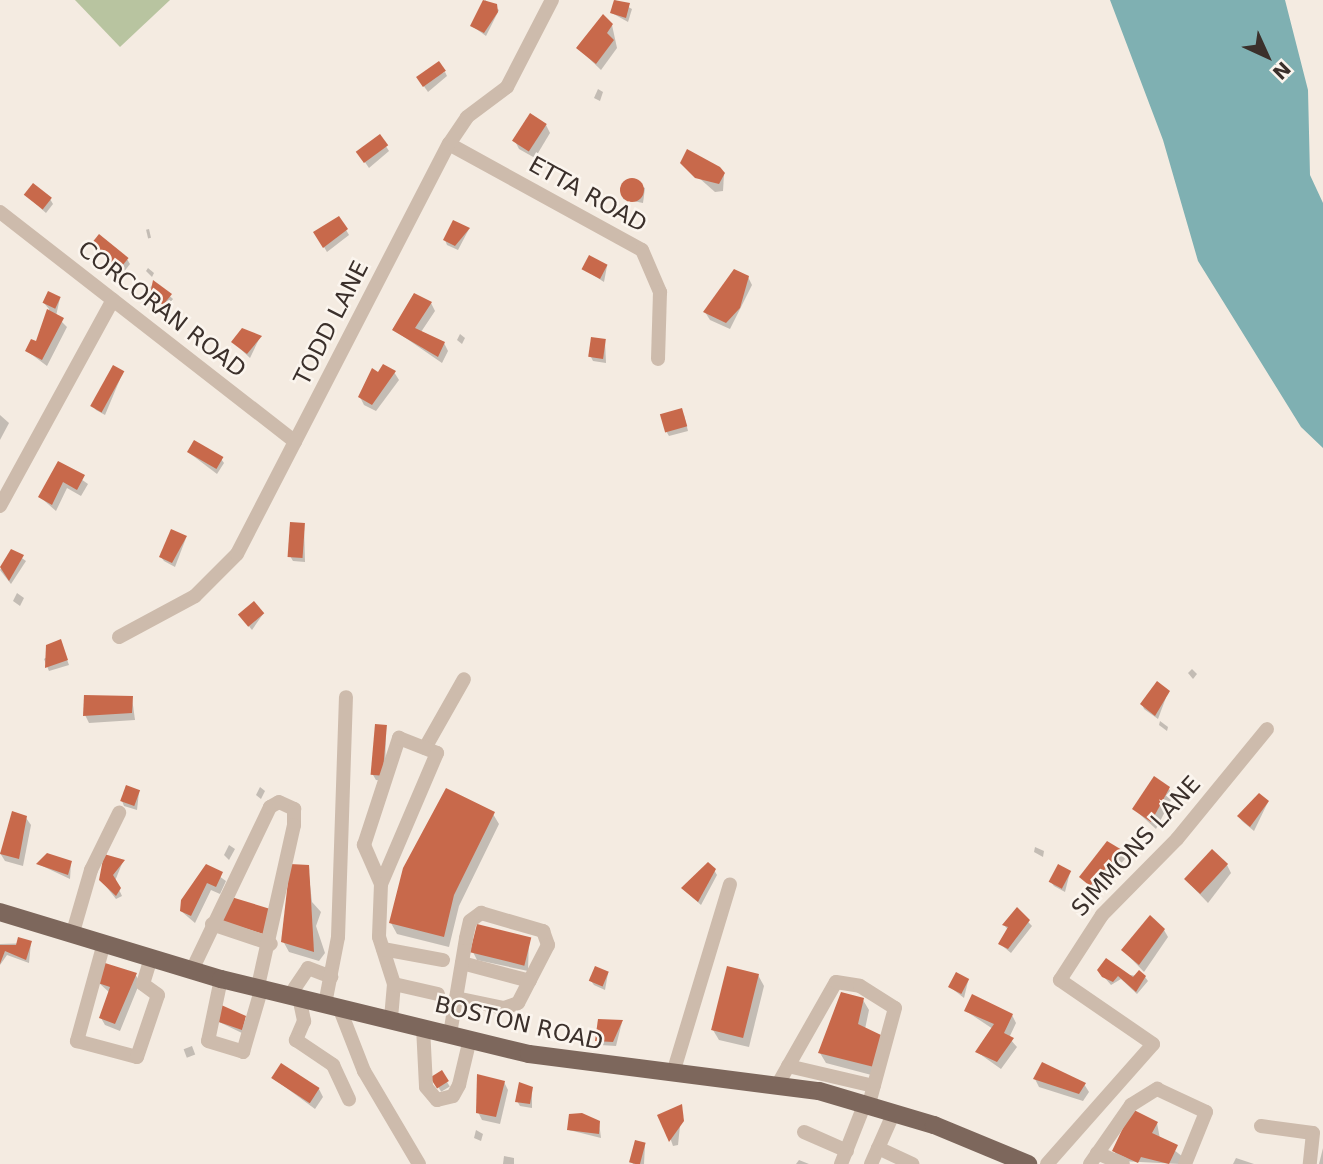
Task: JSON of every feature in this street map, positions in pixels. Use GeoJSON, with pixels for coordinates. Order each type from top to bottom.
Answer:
{"type":"FeatureCollection","features":[{"type":"Feature","properties":{"kind":"main road","name":"BOSTON ROAD"},"geometry":{"type":"LineString","coordinates":[[0,912],[221,979],[260,986],[332,1006],[587,1065],[778,1084],[867,1103],[1028,1164]]}},
{"type":"Feature","properties":{"kind":"street","name":"TODD LANE"},"geometry":{"type":"LineString","coordinates":[[119,637],[185,603],[222,573],[295,442],[449,144],[467,117],[507,87],[552,0]]}},
{"type":"Feature","properties":{"kind":"street","name":"ETTA ROAD"},"geometry":{"type":"LineString","coordinates":[[449,144],[642,250],[660,292],[658,359]]}},
{"type":"Feature","properties":{"kind":"street","name":"CORCORAN ROAD"},"geometry":{"type":"LineString","coordinates":[[0,212],[295,442]]}},
{"type":"Feature","properties":{"kind":"street"},"geometry":{"type":"LineString","coordinates":[[0,506],[113,300]]}},
{"type":"Feature","properties":{"kind":"street"},"geometry":{"type":"LineString","coordinates":[[425,748],[464,679]]}},
{"type":"Feature","properties":{"kind":"street"},"geometry":{"type":"LineString","coordinates":[[346,697],[338,937],[331,977],[332,1006],[364,1071],[419,1164]]}},
{"type":"Feature","properties":{"kind":"street","name":"SIMMONS LANE"},"geometry":{"type":"LineString","coordinates":[[1047,1164],[1153,1044],[1060,980],[1102,915],[1177,839],[1267,729]]}},
{"type":"Feature","properties":{"kind":"street"},"geometry":{"type":"LineString","coordinates":[[381,884],[437,753],[399,738],[364,845],[381,884],[383,949],[394,984],[391,1020]]}},
{"type":"Feature","properties":{"kind":"street"},"geometry":{"type":"LineString","coordinates":[[192,970],[270,807],[279,802],[294,809],[294,825],[271,944],[243,1052],[208,1041],[221,979]]}},
{"type":"Feature","properties":{"kind":"street"},"geometry":{"type":"LineString","coordinates":[[73,932],[91,870],[119,813]]}},
{"type":"Feature","properties":{"kind":"street"},"geometry":{"type":"LineString","coordinates":[[673,1073],[730,884]]}},
{"type":"Feature","properties":{"kind":"street"},"geometry":{"type":"LineString","coordinates":[[450,1034],[456,998],[462,963],[470,921],[481,913],[543,930],[548,945],[518,1003],[504,1008],[456,998]]}},
{"type":"Feature","properties":{"kind":"street"},"geometry":{"type":"LineString","coordinates":[[212,924],[271,944]]}},
{"type":"Feature","properties":{"kind":"street"},"geometry":{"type":"LineString","coordinates":[[104,943],[77,1041],[137,1057],[158,995],[143,984],[151,958]]}},
{"type":"Feature","properties":{"kind":"street"},"geometry":{"type":"LineString","coordinates":[[383,949],[443,960]]}},
{"type":"Feature","properties":{"kind":"street"},"geometry":{"type":"LineString","coordinates":[[462,963],[530,981]]}},
{"type":"Feature","properties":{"kind":"street"},"geometry":{"type":"LineString","coordinates":[[331,977],[309,968],[294,996],[304,1021],[296,1040],[333,1065],[349,1099]]}},
{"type":"Feature","properties":{"kind":"street"},"geometry":{"type":"LineString","coordinates":[[778,1084],[836,982],[860,986],[895,1008],[874,1086],[844,1157],[804,1132]]}},
{"type":"Feature","properties":{"kind":"street"},"geometry":{"type":"LineString","coordinates":[[394,984],[439,994]]}},
{"type":"Feature","properties":{"kind":"street"},"geometry":{"type":"LineString","coordinates":[[424,1027],[426,1087],[438,1100],[453,1096],[459,1085],[470,1039]]}},
{"type":"Feature","properties":{"kind":"street"},"geometry":{"type":"LineString","coordinates":[[788,1066],[874,1086]]}},
{"type":"Feature","properties":{"kind":"street"},"geometry":{"type":"LineString","coordinates":[[341,1082],[364,1071]]}},
{"type":"Feature","properties":{"kind":"street"},"geometry":{"type":"LineString","coordinates":[[1122,1164],[1094,1158],[1131,1105],[1157,1089],[1206,1112],[1185,1164]]}},
{"type":"Feature","properties":{"kind":"street"},"geometry":{"type":"LineString","coordinates":[[871,1164],[894,1112]]}},
{"type":"Feature","properties":{"kind":"street"},"geometry":{"type":"LineString","coordinates":[[1261,1126],[1313,1133],[1310,1164]]}},
{"type":"Feature","properties":{"kind":"street"},"geometry":{"type":"LineString","coordinates":[[878,1148],[913,1164]]}},
{"type":"Feature","properties":{"kind":"green space"},"geometry":{"type":"Polygon","coordinates":[[[75,0],[170,0],[120,47],[75,0]]]}},
{"type":"Feature","properties":{"kind":"water"},"geometry":{"type":"Polygon","coordinates":[[[1110,0],[1285,0],[1308,90],[1310,175],[1323,203],[1323,448],[1301,427],[1198,261],[1163,140],[1110,0]]]}},
{"type":"Feature","properties":{"kind":"building"},"geometry":{"type":"Polygon","coordinates":[[[483,0],[497,4],[498,12],[484,33],[470,26],[483,0]]]}},
{"type":"Feature","properties":{"kind":"building"},"geometry":{"type":"Polygon","coordinates":[[[614,0],[630,3],[626,18],[610,13],[614,0]]]}},
{"type":"Feature","properties":{"kind":"building"},"geometry":{"type":"Polygon","coordinates":[[[603,14],[613,24],[607,33],[614,40],[596,64],[576,48],[603,14]]]}},
{"type":"Feature","properties":{"kind":"building"},"geometry":{"type":"Polygon","coordinates":[[[439,61],[446,71],[423,87],[416,77],[439,61]]]}},
{"type":"Feature","properties":{"kind":"building"},"geometry":{"type":"Polygon","coordinates":[[[530,113],[547,124],[529,152],[512,141],[530,113]]]}},
{"type":"Feature","properties":{"kind":"building"},"geometry":{"type":"Polygon","coordinates":[[[380,134],[388,145],[364,163],[356,152],[380,134]]]}},
{"type":"Feature","properties":{"kind":"building"},"geometry":{"type":"Polygon","coordinates":[[[687,149],[720,167],[725,173],[719,184],[695,178],[680,163],[687,149]]]}},
{"type":"Feature","properties":{"kind":"building"},"geometry":{"type":"Polygon","coordinates":[[[632,178],[640,182],[644,190],[640,198],[632,202],[624,198],[620,190],[624,182],[632,178]]]}},
{"type":"Feature","properties":{"kind":"building"},"geometry":{"type":"Polygon","coordinates":[[[33,183],[52,198],[43,210],[24,195],[33,183]]]}},
{"type":"Feature","properties":{"kind":"building"},"geometry":{"type":"Polygon","coordinates":[[[339,216],[348,229],[323,248],[313,232],[339,216]]]}},
{"type":"Feature","properties":{"kind":"building"},"geometry":{"type":"Polygon","coordinates":[[[453,220],[470,228],[455,246],[443,240],[453,220]]]}},
{"type":"Feature","properties":{"kind":"building"},"geometry":{"type":"Polygon","coordinates":[[[99,234],[129,258],[120,269],[90,245],[99,234]]]}},
{"type":"Feature","properties":{"kind":"building"},"geometry":{"type":"Polygon","coordinates":[[[589,255],[608,265],[600,279],[581,269],[589,255]]]}},
{"type":"Feature","properties":{"kind":"building"},"geometry":{"type":"Polygon","coordinates":[[[734,269],[749,276],[740,308],[726,323],[703,312],[734,269]]]}},
{"type":"Feature","properties":{"kind":"building"},"geometry":{"type":"Polygon","coordinates":[[[153,280],[172,294],[163,305],[150,295],[153,280]]]}},
{"type":"Feature","properties":{"kind":"building"},"geometry":{"type":"Polygon","coordinates":[[[48,291],[61,297],[55,309],[43,303],[48,291]]]}},
{"type":"Feature","properties":{"kind":"building"},"geometry":{"type":"Polygon","coordinates":[[[414,293],[432,302],[415,328],[445,342],[438,357],[392,330],[414,293]]]}},
{"type":"Feature","properties":{"kind":"building"},"geometry":{"type":"Polygon","coordinates":[[[47,309],[64,318],[42,360],[25,351],[31,339],[36,341],[47,309]]]}},
{"type":"Feature","properties":{"kind":"building"},"geometry":{"type":"Polygon","coordinates":[[[242,328],[262,336],[247,354],[231,342],[242,328]]]}},
{"type":"Feature","properties":{"kind":"building"},"geometry":{"type":"Polygon","coordinates":[[[591,337],[606,339],[603,359],[588,357],[591,337]]]}},
{"type":"Feature","properties":{"kind":"building"},"geometry":{"type":"Polygon","coordinates":[[[383,364],[396,371],[372,405],[358,397],[372,368],[378,372],[383,364]]]}},
{"type":"Feature","properties":{"kind":"building"},"geometry":{"type":"Polygon","coordinates":[[[113,365],[124,371],[102,412],[90,406],[113,365]]]}},
{"type":"Feature","properties":{"kind":"building"},"geometry":{"type":"Polygon","coordinates":[[[682,408],[687,426],[665,433],[660,414],[682,408]]]}},
{"type":"Feature","properties":{"kind":"building"},"geometry":{"type":"Polygon","coordinates":[[[194,440],[223,457],[216,469],[187,452],[194,440]]]}},
{"type":"Feature","properties":{"kind":"building"},"geometry":{"type":"Polygon","coordinates":[[[58,461],[85,475],[77,490],[63,482],[52,505],[38,497],[58,461]]]}},
{"type":"Feature","properties":{"kind":"building"},"geometry":{"type":"Polygon","coordinates":[[[290,522],[305,523],[303,558],[288,557],[290,522]]]}},
{"type":"Feature","properties":{"kind":"building"},"geometry":{"type":"Polygon","coordinates":[[[171,529],[187,536],[172,563],[159,557],[171,529]]]}},
{"type":"Feature","properties":{"kind":"building"},"geometry":{"type":"Polygon","coordinates":[[[11,549],[24,555],[9,581],[0,567],[11,549]]]}},
{"type":"Feature","properties":{"kind":"building"},"geometry":{"type":"Polygon","coordinates":[[[254,601],[264,613],[248,627],[238,614],[254,601]]]}},
{"type":"Feature","properties":{"kind":"building"},"geometry":{"type":"Polygon","coordinates":[[[61,639],[68,660],[45,668],[46,645],[61,639]]]}},
{"type":"Feature","properties":{"kind":"building"},"geometry":{"type":"Polygon","coordinates":[[[1157,681],[1170,691],[1155,716],[1140,704],[1157,681]]]}},
{"type":"Feature","properties":{"kind":"building"},"geometry":{"type":"Polygon","coordinates":[[[84,695],[133,696],[132,713],[83,716],[84,695]]]}},
{"type":"Feature","properties":{"kind":"building"},"geometry":{"type":"Polygon","coordinates":[[[375,724],[387,725],[383,776],[371,775],[375,724]]]}},
{"type":"Feature","properties":{"kind":"building"},"geometry":{"type":"Polygon","coordinates":[[[1154,776],[1170,787],[1151,822],[1132,809],[1154,776]]]}},
{"type":"Feature","properties":{"kind":"building"},"geometry":{"type":"Polygon","coordinates":[[[126,785],[140,790],[134,806],[120,801],[126,785]]]}},
{"type":"Feature","properties":{"kind":"building"},"geometry":{"type":"Polygon","coordinates":[[[446,788],[495,812],[454,895],[444,937],[389,923],[403,868],[446,788]]]}},
{"type":"Feature","properties":{"kind":"building"},"geometry":{"type":"Polygon","coordinates":[[[1259,793],[1269,801],[1250,827],[1237,816],[1259,793]]]}},
{"type":"Feature","properties":{"kind":"building"},"geometry":{"type":"Polygon","coordinates":[[[12,811],[27,816],[19,859],[0,854],[12,811]]]}},
{"type":"Feature","properties":{"kind":"building"},"geometry":{"type":"Polygon","coordinates":[[[1107,841],[1122,850],[1090,886],[1079,877],[1107,841]]]}},
{"type":"Feature","properties":{"kind":"building"},"geometry":{"type":"Polygon","coordinates":[[[1212,849],[1228,864],[1200,894],[1184,879],[1212,849]]]}},
{"type":"Feature","properties":{"kind":"building"},"geometry":{"type":"Polygon","coordinates":[[[47,853],[72,861],[68,875],[36,864],[47,853]]]}},
{"type":"Feature","properties":{"kind":"building"},"geometry":{"type":"Polygon","coordinates":[[[104,854],[125,860],[113,875],[121,888],[116,896],[99,880],[104,854]]]}},
{"type":"Feature","properties":{"kind":"building"},"geometry":{"type":"Polygon","coordinates":[[[708,862],[716,869],[698,902],[681,888],[708,862]]]}},
{"type":"Feature","properties":{"kind":"building"},"geometry":{"type":"Polygon","coordinates":[[[206,864],[223,872],[216,887],[207,883],[191,916],[180,911],[181,900],[206,864]]]}},
{"type":"Feature","properties":{"kind":"building"},"geometry":{"type":"Polygon","coordinates":[[[290,864],[309,865],[314,952],[281,942],[290,864]]]}},
{"type":"Feature","properties":{"kind":"building"},"geometry":{"type":"Polygon","coordinates":[[[1058,864],[1071,871],[1062,889],[1049,882],[1058,864]]]}},
{"type":"Feature","properties":{"kind":"building"},"geometry":{"type":"Polygon","coordinates":[[[228,896],[271,909],[263,934],[220,921],[228,896]]]}},
{"type":"Feature","properties":{"kind":"building"},"geometry":{"type":"Polygon","coordinates":[[[1017,907],[1030,920],[1008,949],[998,944],[1008,927],[1002,925],[1017,907]]]}},
{"type":"Feature","properties":{"kind":"building"},"geometry":{"type":"Polygon","coordinates":[[[1150,915],[1165,929],[1139,965],[1121,950],[1150,915]]]}},
{"type":"Feature","properties":{"kind":"building"},"geometry":{"type":"Polygon","coordinates":[[[477,924],[531,938],[524,966],[470,952],[477,924]]]}},
{"type":"Feature","properties":{"kind":"building"},"geometry":{"type":"Polygon","coordinates":[[[18,937],[32,941],[26,960],[5,951],[0,964],[0,945],[16,945],[18,937]]]}},
{"type":"Feature","properties":{"kind":"building"},"geometry":{"type":"Polygon","coordinates":[[[1106,958],[1133,977],[1139,970],[1146,976],[1136,992],[1118,976],[1113,982],[1102,977],[1097,970],[1106,958]]]}},
{"type":"Feature","properties":{"kind":"building"},"geometry":{"type":"Polygon","coordinates":[[[105,963],[137,973],[115,1024],[99,1018],[110,987],[98,983],[105,963]]]}},
{"type":"Feature","properties":{"kind":"building"},"geometry":{"type":"Polygon","coordinates":[[[595,966],[609,972],[603,987],[589,981],[595,966]]]}},
{"type":"Feature","properties":{"kind":"building"},"geometry":{"type":"Polygon","coordinates":[[[727,966],[759,974],[743,1038],[711,1030],[727,966]]]}},
{"type":"Feature","properties":{"kind":"building"},"geometry":{"type":"Polygon","coordinates":[[[956,972],[969,979],[961,994],[948,987],[956,972]]]}},
{"type":"Feature","properties":{"kind":"building"},"geometry":{"type":"Polygon","coordinates":[[[841,992],[864,998],[858,1024],[881,1035],[874,1067],[818,1053],[841,992]]]}},
{"type":"Feature","properties":{"kind":"building"},"geometry":{"type":"Polygon","coordinates":[[[972,994],[1013,1014],[1004,1033],[1014,1038],[997,1062],[975,1052],[994,1024],[964,1011],[972,994]]]}},
{"type":"Feature","properties":{"kind":"building"},"geometry":{"type":"Polygon","coordinates":[[[219,1004],[246,1016],[242,1030],[213,1020],[219,1004]]]}},
{"type":"Feature","properties":{"kind":"building"},"geometry":{"type":"Polygon","coordinates":[[[598,1019],[623,1020],[613,1042],[595,1041],[598,1019]]]}},
{"type":"Feature","properties":{"kind":"building"},"geometry":{"type":"Polygon","coordinates":[[[1042,1062],[1086,1083],[1079,1094],[1033,1079],[1042,1062]]]}},
{"type":"Feature","properties":{"kind":"building"},"geometry":{"type":"Polygon","coordinates":[[[281,1063],[320,1088],[310,1103],[271,1078],[281,1063]]]}},
{"type":"Feature","properties":{"kind":"building"},"geometry":{"type":"Polygon","coordinates":[[[442,1070],[449,1081],[437,1088],[430,1077],[442,1070]]]}},
{"type":"Feature","properties":{"kind":"building"},"geometry":{"type":"Polygon","coordinates":[[[477,1074],[505,1081],[496,1117],[476,1113],[477,1074]]]}},
{"type":"Feature","properties":{"kind":"building"},"geometry":{"type":"Polygon","coordinates":[[[519,1082],[533,1087],[530,1104],[515,1102],[519,1082]]]}},
{"type":"Feature","properties":{"kind":"building"},"geometry":{"type":"Polygon","coordinates":[[[682,1104],[684,1121],[669,1142],[657,1115],[682,1104]]]}},
{"type":"Feature","properties":{"kind":"building"},"geometry":{"type":"Polygon","coordinates":[[[1132,1109],[1158,1122],[1152,1133],[1178,1145],[1169,1164],[1141,1157],[1138,1163],[1112,1151],[1132,1109]]]}},
{"type":"Feature","properties":{"kind":"building"},"geometry":{"type":"Polygon","coordinates":[[[582,1113],[600,1121],[599,1134],[567,1130],[569,1114],[582,1113]]]}},
{"type":"Feature","properties":{"kind":"building"},"geometry":{"type":"Polygon","coordinates":[[[635,1140],[646,1143],[640,1164],[629,1162],[635,1140]]]}}]}
